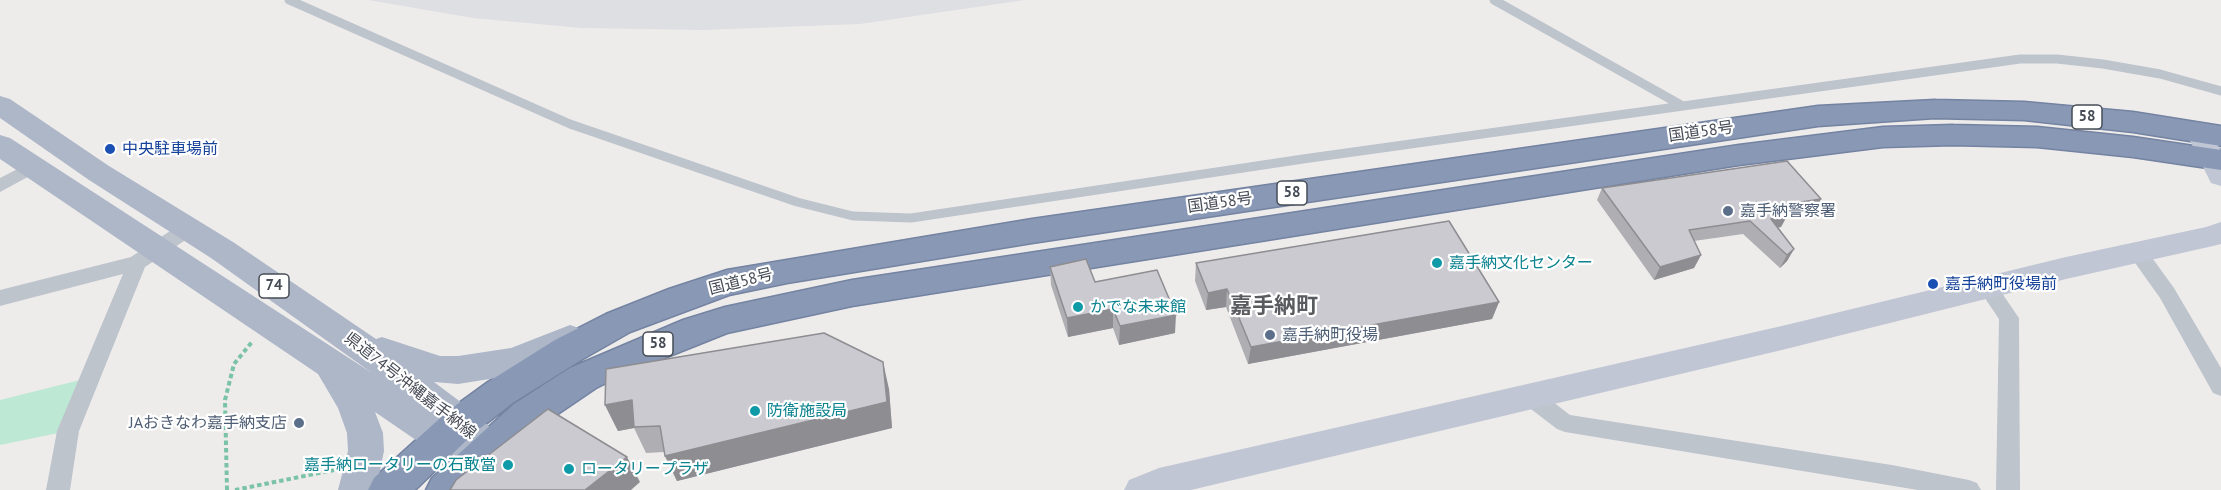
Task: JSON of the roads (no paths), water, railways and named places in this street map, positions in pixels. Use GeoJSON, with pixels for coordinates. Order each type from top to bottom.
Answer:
{"type":"FeatureCollection","features":[{"type":"Feature","properties":{"kind":"highway","name":"国道58号"},"geometry":{"type":"LineString","coordinates":[[388,490],[464,436],[530,373],[618,323],[727,283],[796,269],[1790,119],[1857,112],[1975,109],[2120,120],[2214,152]]}},
{"type":"Feature","properties":{"kind":"highway","name":"国道58号"},"geometry":{"type":"LineString","coordinates":[[464,436],[527,415],[583,378],[642,350],[725,320],[852,293],[1739,155],[1883,137],[1964,135],[2037,137],[2214,152]]}},
{"type":"Feature","properties":{"kind":"highway","name":"国道58号"},"geometry":{"type":"LineString","coordinates":[[446,490],[464,436]]}},
{"type":"Feature","properties":{"kind":"main road","name":"県道74号沖縄嘉手納線"},"geometry":{"type":"LineString","coordinates":[[0,105],[99,172],[189,228],[345,356],[464,436]]}},
{"type":"Feature","properties":{"kind":"main road","name":"県道74号沖縄嘉手納線"},"geometry":{"type":"LineString","coordinates":[[0,145],[147,256],[267,323],[345,356]]}},
{"type":"Feature","properties":{"kind":"main road"},"geometry":{"type":"LineString","coordinates":[[346,480],[366,452],[365,433],[354,404],[345,356],[388,351],[439,370],[476,369],[522,358],[590,329],[618,323]]}},
{"type":"Feature","properties":{"kind":"street"},"geometry":{"type":"LineString","coordinates":[[0,186],[32,168]]}},
{"type":"Feature","properties":{"kind":"street"},"geometry":{"type":"LineString","coordinates":[[0,298],[147,256],[189,228]]}},
{"type":"Feature","properties":{"kind":"street"},"geometry":{"type":"LineString","coordinates":[[1141,490],[1159,483],[1531,397],[2221,232]]}},
{"type":"Feature","properties":{"kind":"street"},"geometry":{"type":"LineString","coordinates":[[2138,253],[2167,293],[2220,385]]}},
{"type":"Feature","properties":{"kind":"street"},"geometry":{"type":"LineString","coordinates":[[58,490],[68,431],[147,256]]}},
{"type":"Feature","properties":{"kind":"street"},"geometry":{"type":"LineString","coordinates":[[1988,288],[2009,318],[2008,490]]}},
{"type":"Feature","properties":{"kind":"street"},"geometry":{"type":"LineString","coordinates":[[1531,397],[1565,423],[1892,475],[1969,490]]}},
{"type":"Feature","properties":{"kind":"lane"},"geometry":{"type":"LineString","coordinates":[[290,0],[570,124],[796,202],[853,216],[911,218],[1302,159],[2020,58],[2057,58],[2103,64],[2160,74],[2221,91]]}},
{"type":"Feature","properties":{"kind":"lane"},"geometry":{"type":"LineString","coordinates":[[1494,0],[1682,106]]}},
{"type":"Feature","properties":{"kind":"place","name":"中央駐車場前"},"geometry":{"type":"Point","coordinates":[110,149]}},
{"type":"Feature","properties":{"kind":"place","name":"嘉手納警察署"},"geometry":{"type":"Point","coordinates":[1728,211]}},
{"type":"Feature","properties":{"kind":"place","name":"嘉手納文化センター"},"geometry":{"type":"Point","coordinates":[1437,263]}},
{"type":"Feature","properties":{"kind":"place","name":"嘉手納町役場前"},"geometry":{"type":"Point","coordinates":[1933,284]}},
{"type":"Feature","properties":{"kind":"place","name":"かでな未来館"},"geometry":{"type":"Point","coordinates":[1078,307]}},
{"type":"Feature","properties":{"kind":"place","name":"嘉手納町役場"},"geometry":{"type":"Point","coordinates":[1270,335]}},
{"type":"Feature","properties":{"kind":"place","name":"防衛施設局"},"geometry":{"type":"Point","coordinates":[755,411]}},
{"type":"Feature","properties":{"kind":"place","name":"JAおきなわ嘉手納支店"},"geometry":{"type":"Point","coordinates":[299,423]}},
{"type":"Feature","properties":{"kind":"place","name":"嘉手納ロータリーの石敢當"},"geometry":{"type":"Point","coordinates":[508,465]}},
{"type":"Feature","properties":{"kind":"place","name":"ロータリープラザ"},"geometry":{"type":"Point","coordinates":[569,469]}},
{"type":"Feature","properties":{"kind":"district","name":"嘉手納町"},"geometry":{"type":"Point","coordinates":[1274,307]}}]}
